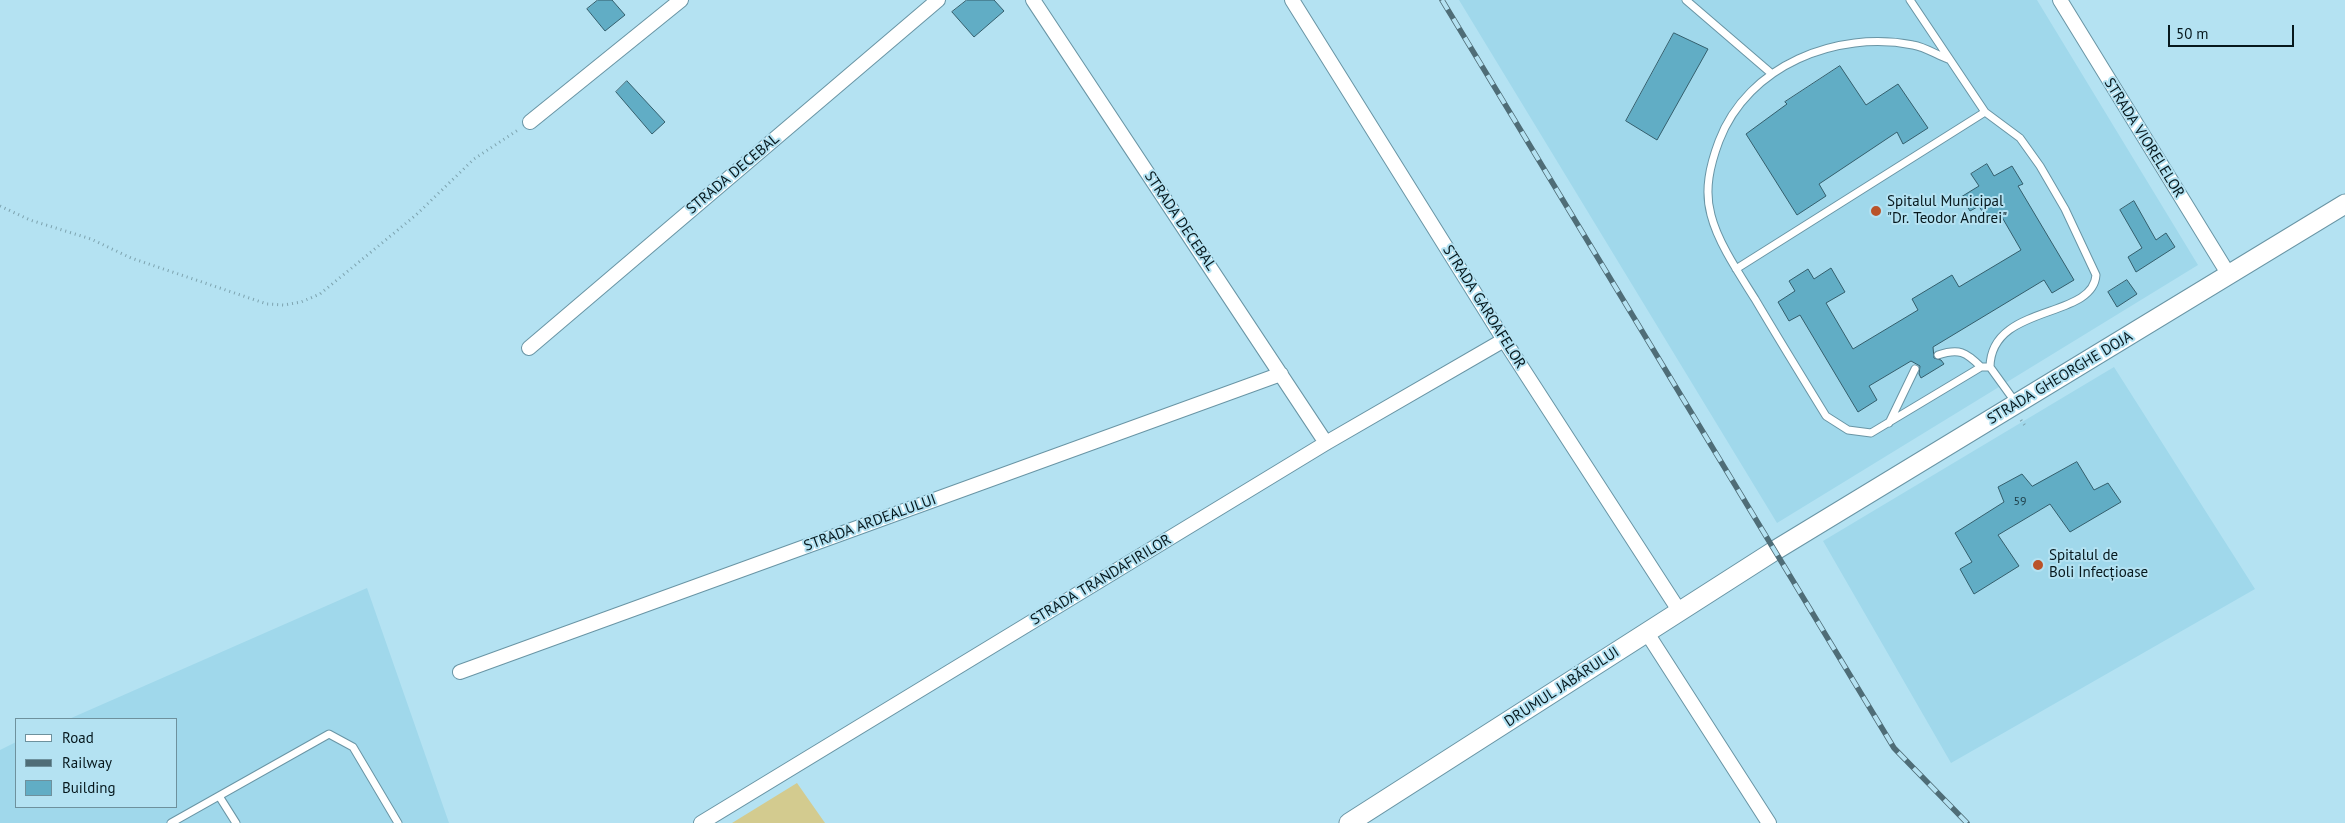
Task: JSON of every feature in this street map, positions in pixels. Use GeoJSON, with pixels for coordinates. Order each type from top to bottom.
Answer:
{"type":"FeatureCollection","features":[{"type":"Feature","properties":{"kind":"main road","name":"STRADA GHEORGHE DOJA"},"geometry":{"type":"LineString","coordinates":[[1774,551],[2345,204]]}},
{"type":"Feature","properties":{"kind":"main road","name":"DRUMUL JABĂRULUI"},"geometry":{"type":"LineString","coordinates":[[1349,823],[1774,551]]}},
{"type":"Feature","properties":{"kind":"street"},"geometry":{"type":"LineString","coordinates":[[530,122],[681,0]]}},
{"type":"Feature","properties":{"kind":"street","name":"STRADA DECEBAL"},"geometry":{"type":"LineString","coordinates":[[529,348],[938,0]]}},
{"type":"Feature","properties":{"kind":"street","name":"STRADA DECEBAL"},"geometry":{"type":"LineString","coordinates":[[1033,0],[1326,443]]}},
{"type":"Feature","properties":{"kind":"street","name":"STRADA GAROAFELOR"},"geometry":{"type":"LineString","coordinates":[[1292,0],[1504,340],[1680,612]]}},
{"type":"Feature","properties":{"kind":"street","name":"STRADA VIORELELOR"},"geometry":{"type":"LineString","coordinates":[[2060,0],[2229,276]]}},
{"type":"Feature","properties":{"kind":"street","name":"STRADA TRANDAFIRILOR"},"geometry":{"type":"LineString","coordinates":[[701,823],[1326,443],[1504,340]]}},
{"type":"Feature","properties":{"kind":"street","name":"STRADA ARDEALULUI"},"geometry":{"type":"LineString","coordinates":[[460,672],[1281,374]]}},
{"type":"Feature","properties":{"kind":"street"},"geometry":{"type":"LineString","coordinates":[[1647,633],[1769,823]]}},
{"type":"Feature","properties":{"kind":"lane"},"geometry":{"type":"LineString","coordinates":[[1686,0],[1772,74]]}},
{"type":"Feature","properties":{"kind":"lane"},"geometry":{"type":"LineString","coordinates":[[1910,0],[1984,112],[2020,138],[2040,166],[2065,209],[2096,275],[2095,283],[2086,295],[2013,327],[2002,335],[1993,347],[1990,367],[2017,404]]}},
{"type":"Feature","properties":{"kind":"lane"},"geometry":{"type":"LineString","coordinates":[[1948,59],[1916,45],[1886,41],[1871,42],[1832,46],[1808,53],[1772,74],[1749,95],[1733,114],[1713,157],[1708,182],[1711,216],[1736,269],[1826,416],[1848,430],[1871,434],[1981,367],[1990,367]]}},
{"type":"Feature","properties":{"kind":"lane"},"geometry":{"type":"LineString","coordinates":[[1736,269],[1984,112]]}},
{"type":"Feature","properties":{"kind":"lane"},"geometry":{"type":"LineString","coordinates":[[1938,355],[1952,350],[1969,356],[1981,367]]}},
{"type":"Feature","properties":{"kind":"lane"},"geometry":{"type":"LineString","coordinates":[[1889,423],[1915,369]]}},
{"type":"Feature","properties":{"kind":"lane"},"geometry":{"type":"LineString","coordinates":[[171,823],[329,734],[353,747],[398,823]]}},
{"type":"Feature","properties":{"kind":"lane"},"geometry":{"type":"LineString","coordinates":[[219,796],[236,823]]}},
{"type":"Feature","properties":{"kind":"path"},"geometry":{"type":"LineString","coordinates":[[0,206],[30,220],[91,239],[131,258],[267,304],[284,305],[301,302],[320,294],[416,215],[474,159],[530,122]]}},
{"type":"Feature","properties":{"kind":"shaded area","name":"Spitalul Municipal \"Dr. Teodor Andrei\""},"geometry":{"type":"Polygon","coordinates":[[[1459,0],[2037,0],[2198,265],[1777,523],[1459,0]]]}},
{"type":"Feature","properties":{"kind":"shaded area","name":"Spitalul de Boli Infecțioase"},"geometry":{"type":"Polygon","coordinates":[[[2114,367],[2255,589],[1951,763],[1823,541],[2114,367]]]}},
{"type":"Feature","properties":{"kind":"shaded area"},"geometry":{"type":"Polygon","coordinates":[[[367,588],[449,823],[0,823],[0,750],[15,742],[15,808],[178,808],[178,718],[71,718],[367,588]]]}},
{"type":"Feature","properties":{"kind":"shaded area"},"geometry":{"type":"Polygon","coordinates":[[[797,783],[825,823],[732,823],[797,783]]]}},
{"type":"Feature","properties":{"kind":"building"},"geometry":{"type":"Polygon","coordinates":[[[598,0],[612,0],[625,15],[605,31],[587,9],[598,0]]]}},
{"type":"Feature","properties":{"kind":"building"},"geometry":{"type":"Polygon","coordinates":[[[967,0],[994,0],[1004,11],[974,37],[952,12],[967,0]]]}},
{"type":"Feature","properties":{"kind":"building"},"geometry":{"type":"Polygon","coordinates":[[[1674,33],[1708,49],[1657,140],[1626,121],[1674,33]]]}},
{"type":"Feature","properties":{"kind":"building"},"geometry":{"type":"Polygon","coordinates":[[[1840,66],[1866,105],[1898,84],[1928,128],[1903,144],[1897,132],[1819,184],[1826,196],[1797,215],[1746,134],[1787,104],[1785,102],[1840,66]]]}},
{"type":"Feature","properties":{"kind":"building"},"geometry":{"type":"Polygon","coordinates":[[[627,81],[665,122],[652,134],[616,92],[627,81]]]}},
{"type":"Feature","properties":{"kind":"building"},"geometry":{"type":"Polygon","coordinates":[[[1987,164],[1994,176],[2012,166],[2023,184],[2018,186],[2074,280],[2052,293],[2044,280],[1933,347],[1934,358],[1941,360],[1944,364],[1921,378],[1919,374],[1920,366],[1911,361],[1869,386],[1877,400],[1858,412],[1800,315],[1789,321],[1778,302],[1795,291],[1789,281],[1808,269],[1814,279],[1831,268],[1845,292],[1826,303],[1853,349],[1918,310],[1912,299],[1952,275],[1959,287],[2021,250],[1999,212],[1987,220],[1979,206],[1970,211],[1961,197],[1979,186],[1971,174],[1987,164]]]}},
{"type":"Feature","properties":{"kind":"building"},"geometry":{"type":"Polygon","coordinates":[[[2134,201],[2156,240],[2166,233],[2175,247],[2136,272],[2128,257],[2142,248],[2120,210],[2134,201]]]}},
{"type":"Feature","properties":{"kind":"building"},"geometry":{"type":"Polygon","coordinates":[[[2127,280],[2137,294],[2117,307],[2108,292],[2127,280]]]}},
{"type":"Feature","properties":{"kind":"building"},"geometry":{"type":"Polygon","coordinates":[[[2077,462],[2094,490],[2108,483],[2121,502],[2070,532],[2050,504],[1998,535],[2019,566],[1974,594],[1960,569],[1972,562],[1955,533],[2004,502],[1998,487],[2022,474],[2032,486],[2077,462]]]}},
{"type":"Feature","properties":{"kind":"railway"},"geometry":{"type":"LineString","coordinates":[[1442,0],[1894,748],[1967,823]]}},
{"type":"Feature","properties":{"kind":"place","name":"Spitalul Municipal \"Dr. Teodor Andrei\""},"geometry":{"type":"Point","coordinates":[1876,211]}},
{"type":"Feature","properties":{"kind":"place","name":"Spitalul de Boli Infecțioase"},"geometry":{"type":"Point","coordinates":[2038,565]}}]}
